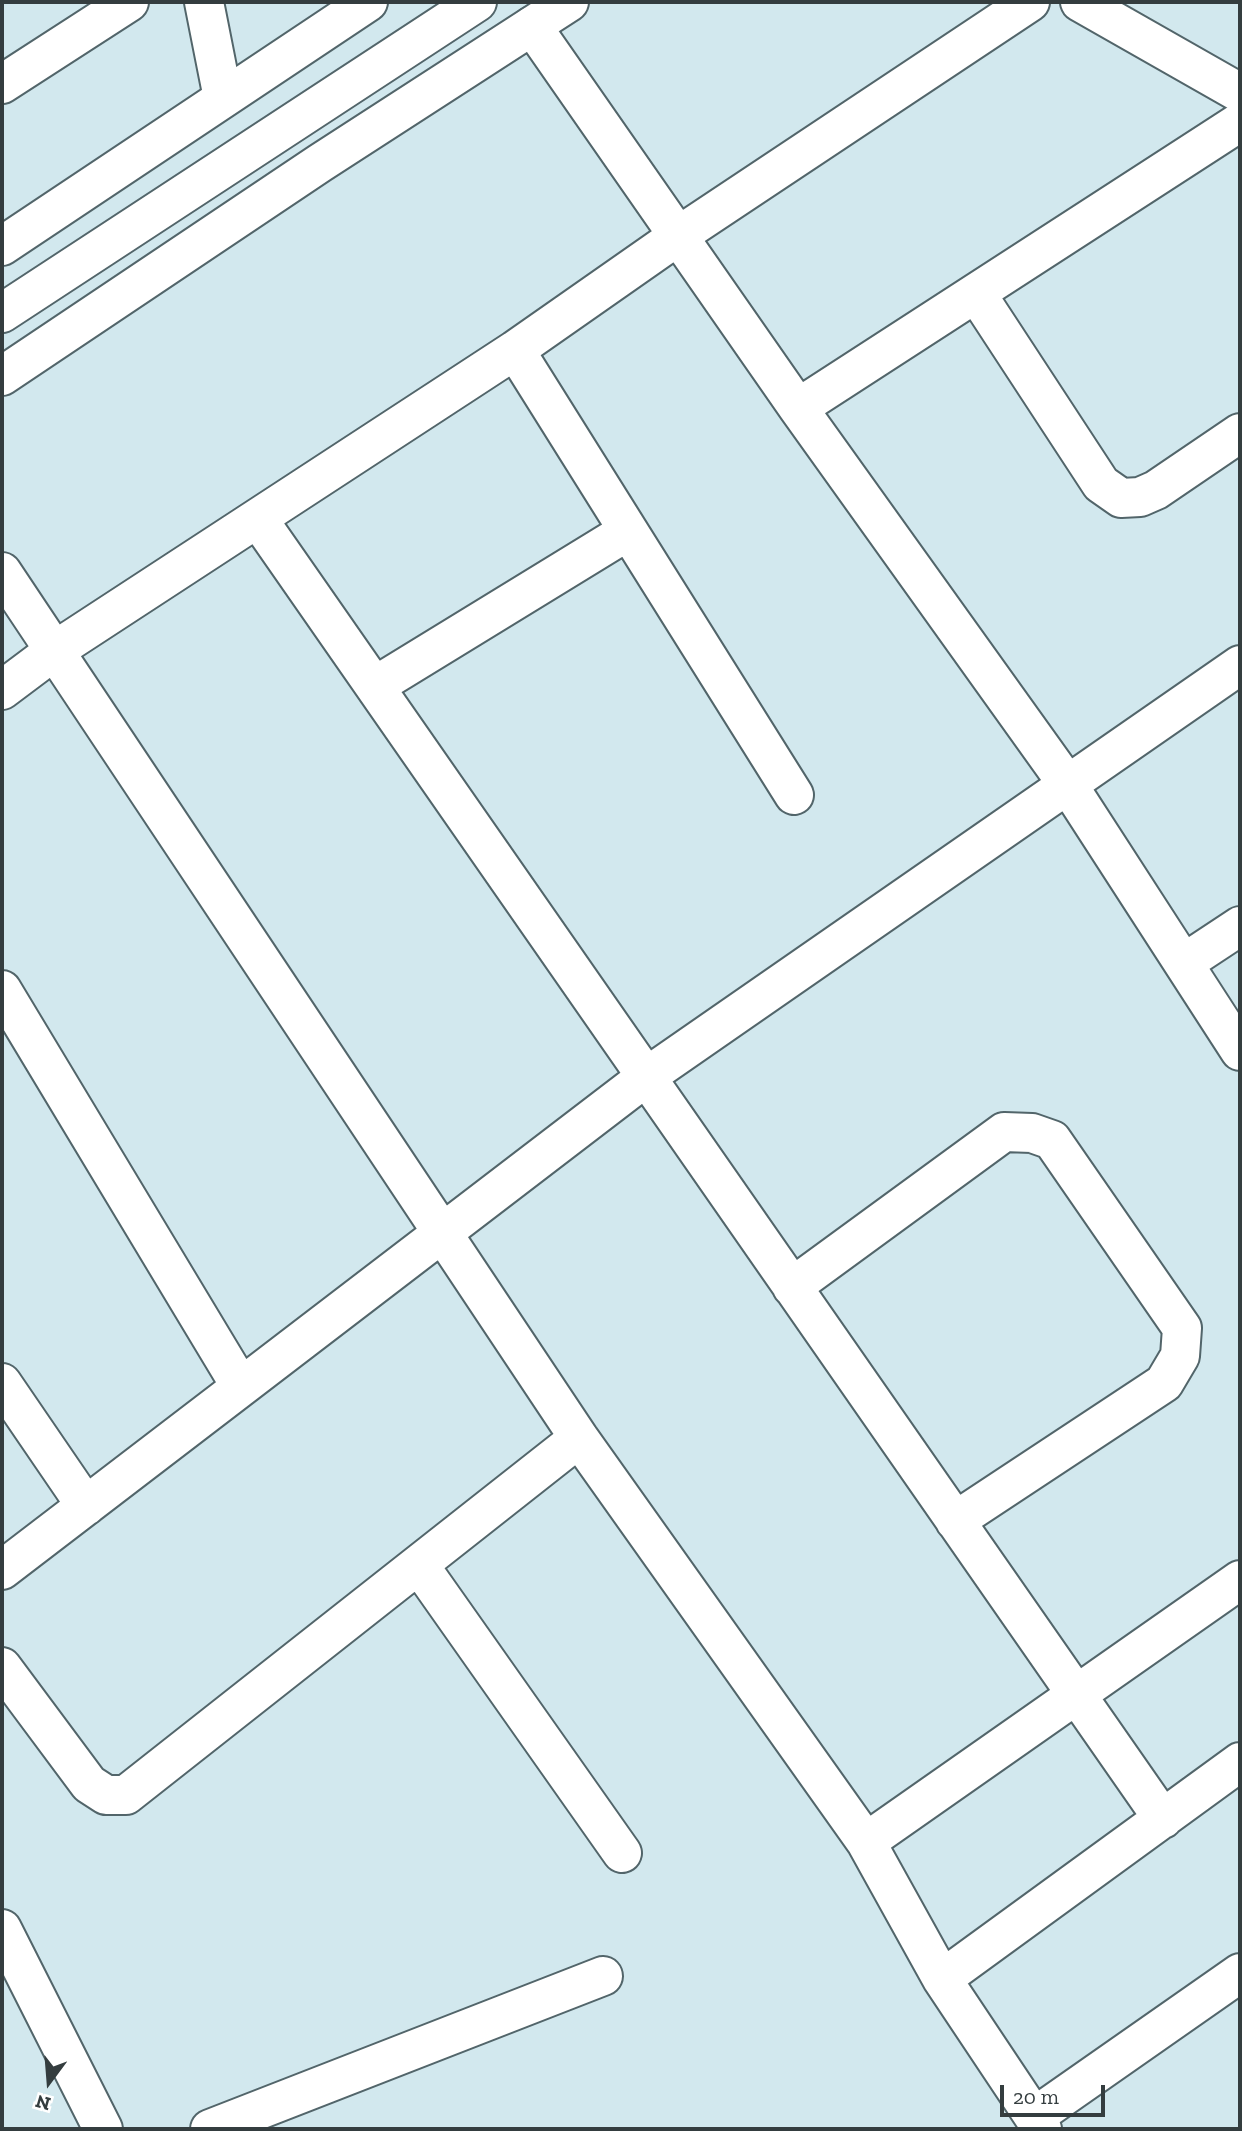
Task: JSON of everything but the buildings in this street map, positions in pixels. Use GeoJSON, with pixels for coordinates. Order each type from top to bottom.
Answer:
{"type":"FeatureCollection","features":[{"type":"Feature","properties":{"kind":"street"},"geometry":{"type":"LineString","coordinates":[[2,84],[128,2]]}},
{"type":"Feature","properties":{"kind":"street"},"geometry":{"type":"LineString","coordinates":[[204,2],[223,98]]}},
{"type":"Feature","properties":{"kind":"street"},"geometry":{"type":"LineString","coordinates":[[2,246],[368,2]]}},
{"type":"Feature","properties":{"kind":"street"},"geometry":{"type":"LineString","coordinates":[[2,313],[477,2]]}},
{"type":"Feature","properties":{"kind":"street"},"geometry":{"type":"LineString","coordinates":[[2,376],[320,163],[569,2]]}},
{"type":"Feature","properties":{"kind":"street"},"geometry":{"type":"LineString","coordinates":[[2,690],[54,651],[515,350],[678,236],[1030,2]]}},
{"type":"Feature","properties":{"kind":"street"},"geometry":{"type":"LineString","coordinates":[[1080,2],[1240,93]]}},
{"type":"Feature","properties":{"kind":"street"},"geometry":{"type":"LineString","coordinates":[[532,26],[798,408],[1068,785],[1240,1051]]}},
{"type":"Feature","properties":{"kind":"street"},"geometry":{"type":"LineString","coordinates":[[798,408],[1240,122]]}},
{"type":"Feature","properties":{"kind":"street"},"geometry":{"type":"LineString","coordinates":[[976,293],[1101,484],[1121,498],[1140,497],[1156,490],[1240,433]]}},
{"type":"Feature","properties":{"kind":"street"},"geometry":{"type":"LineString","coordinates":[[515,350],[794,795]]}},
{"type":"Feature","properties":{"kind":"street"},"geometry":{"type":"LineString","coordinates":[[258,519],[1163,1819]]}},
{"type":"Feature","properties":{"kind":"street"},"geometry":{"type":"LineString","coordinates":[[375,686],[628,531]]}},
{"type":"Feature","properties":{"kind":"street"},"geometry":{"type":"LineString","coordinates":[[2,572],[579,1438],[866,1842],[942,1979],[1038,2123],[1240,1973]]}},
{"type":"Feature","properties":{"kind":"street"},"geometry":{"type":"LineString","coordinates":[[2,1570],[646,1077],[1240,664]]}},
{"type":"Feature","properties":{"kind":"street"},"geometry":{"type":"LineString","coordinates":[[1184,963],[1240,926]]}},
{"type":"Feature","properties":{"kind":"street"},"geometry":{"type":"LineString","coordinates":[[2,990],[241,1387]]}},
{"type":"Feature","properties":{"kind":"street"},"geometry":{"type":"LineString","coordinates":[[792,1287],[1004,1132],[1032,1133],[1052,1140],[1182,1328],[1180,1356],[1164,1382],[955,1521]]}},
{"type":"Feature","properties":{"kind":"street"},"geometry":{"type":"LineString","coordinates":[[2,1382],[86,1506]]}},
{"type":"Feature","properties":{"kind":"street"},"geometry":{"type":"LineString","coordinates":[[2,1667],[89,1784],[106,1795],[126,1795],[579,1438]]}},
{"type":"Feature","properties":{"kind":"street"},"geometry":{"type":"LineString","coordinates":[[419,1565],[622,1853]]}},
{"type":"Feature","properties":{"kind":"street"},"geometry":{"type":"LineString","coordinates":[[866,1842],[1240,1580]]}},
{"type":"Feature","properties":{"kind":"street"},"geometry":{"type":"LineString","coordinates":[[942,1979],[1240,1762]]}},
{"type":"Feature","properties":{"kind":"street"},"geometry":{"type":"LineString","coordinates":[[2,1929],[101,2128]]}},
{"type":"Feature","properties":{"kind":"street"},"geometry":{"type":"LineString","coordinates":[[210,2129],[603,1976]]}}]}
